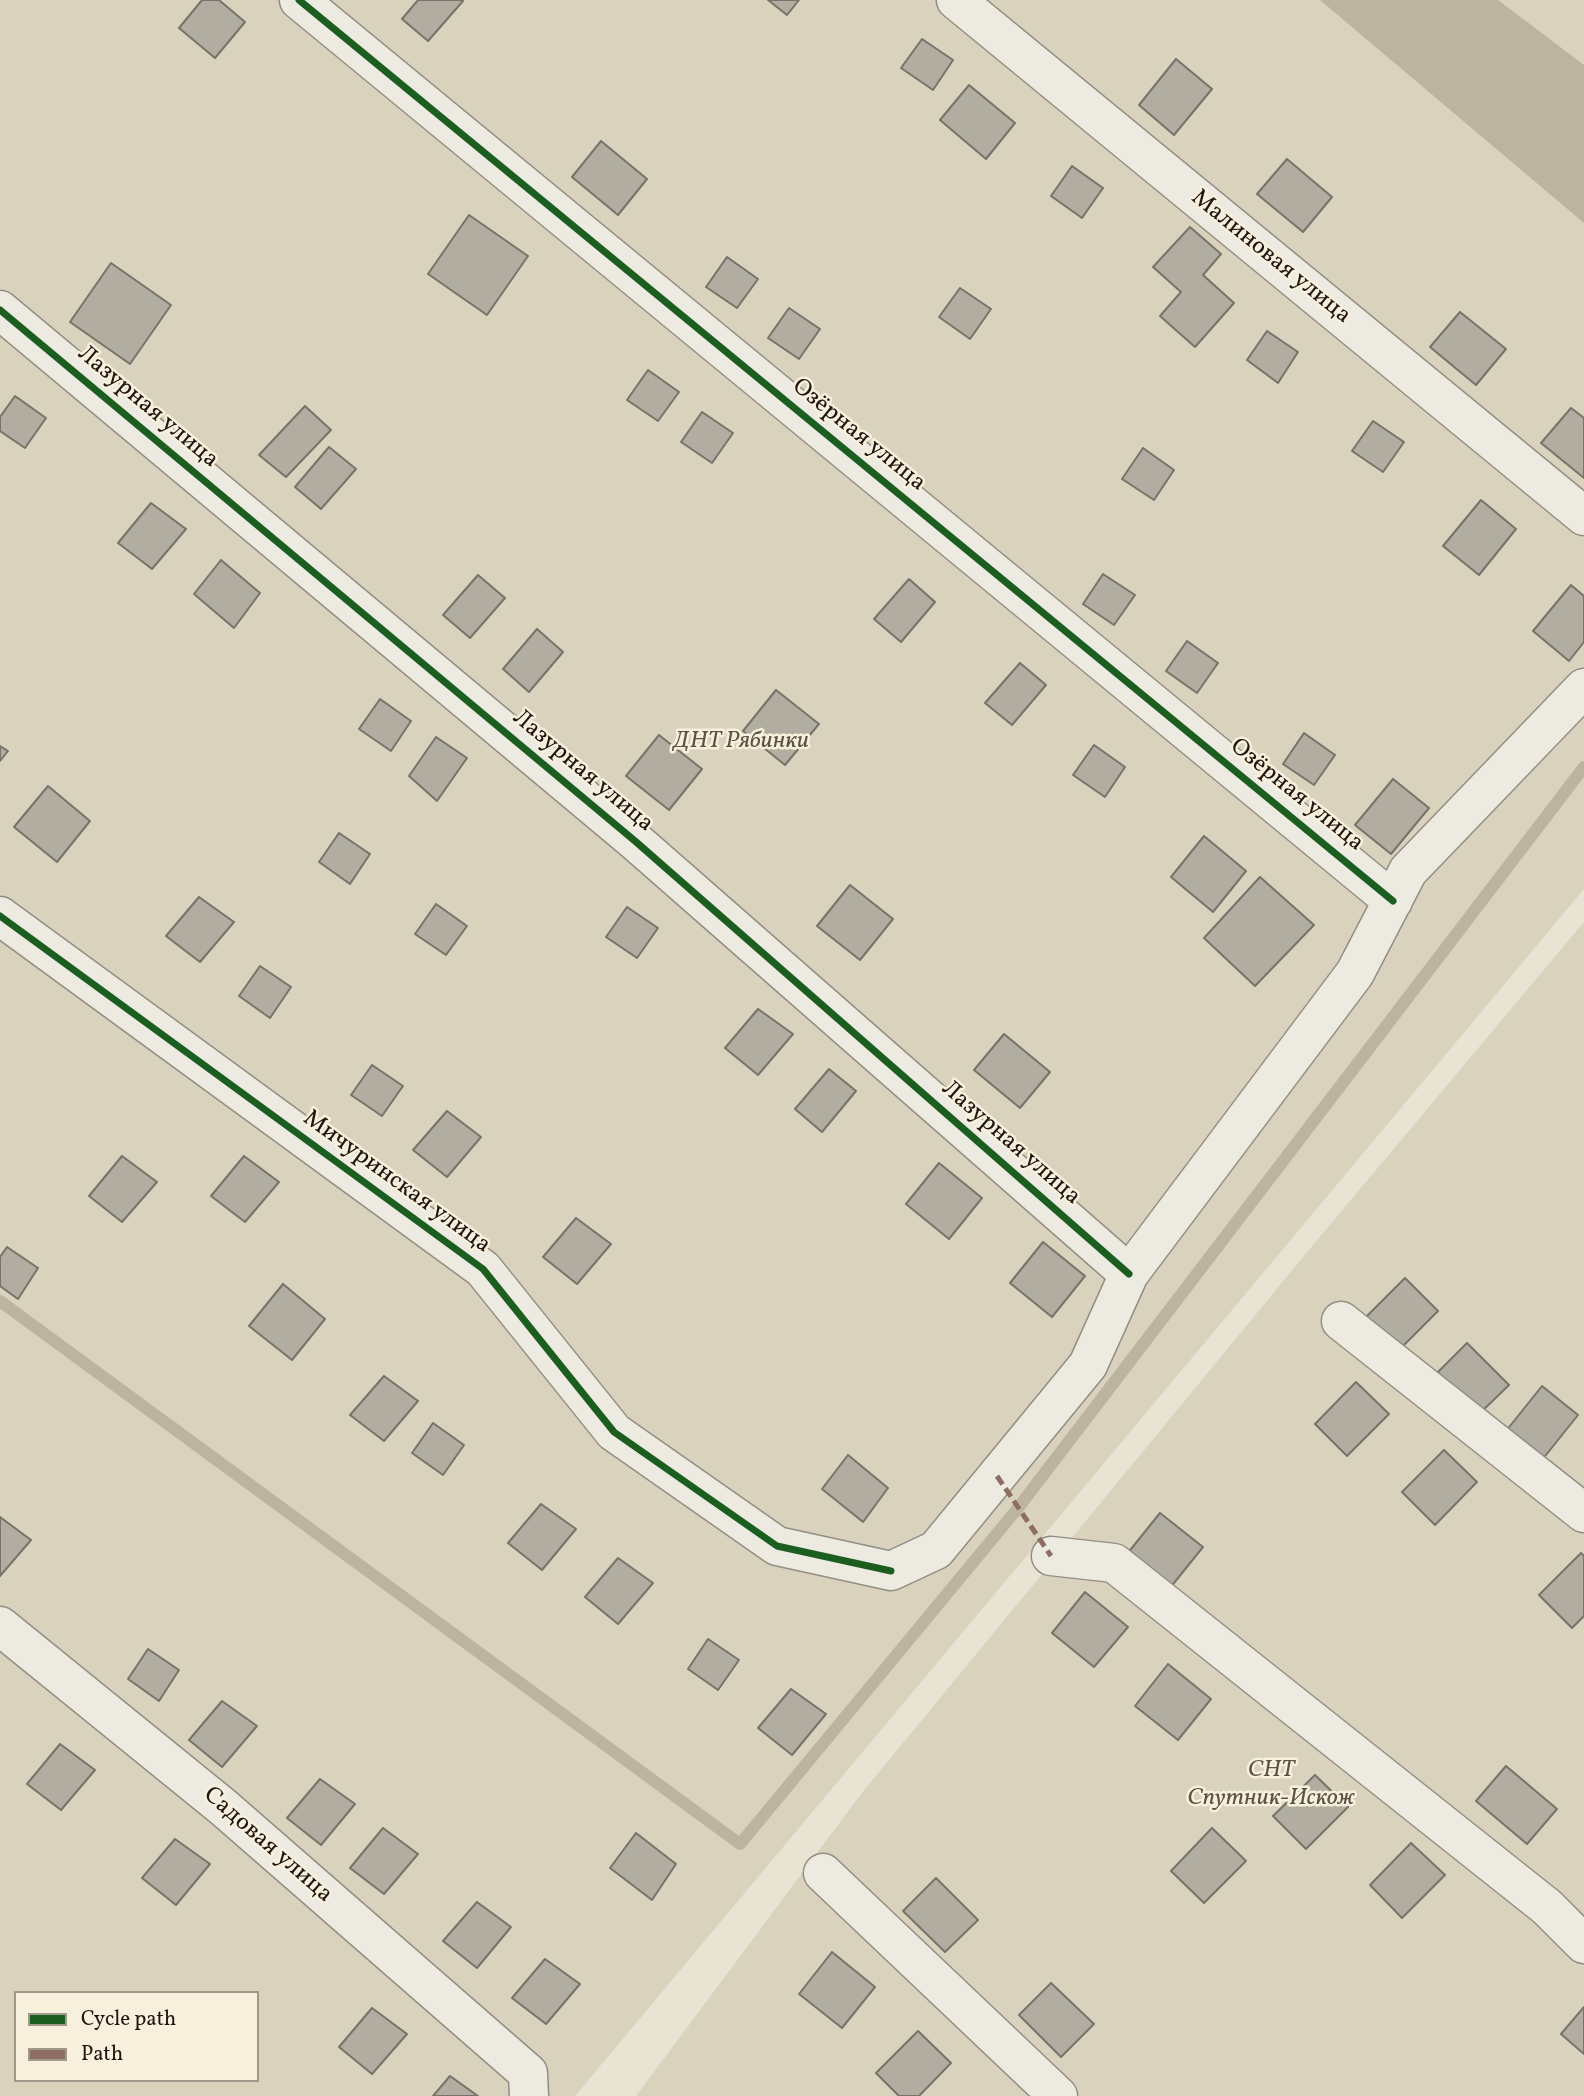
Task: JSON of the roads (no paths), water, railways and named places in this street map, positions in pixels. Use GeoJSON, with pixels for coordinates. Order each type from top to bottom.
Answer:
{"type":"FeatureCollection","features":[{"type":"Feature","properties":{"kind":"street","name":"Озёрная улица"},"geometry":{"type":"LineString","coordinates":[[299,0],[1393,901]]}},
{"type":"Feature","properties":{"kind":"street","name":"Малиновая улица"},"geometry":{"type":"LineString","coordinates":[[956,0],[1584,516]]}},
{"type":"Feature","properties":{"kind":"street","name":"Лазурная улица"},"geometry":{"type":"LineString","coordinates":[[0,310],[635,841],[1129,1274]]}},
{"type":"Feature","properties":{"kind":"street"},"geometry":{"type":"LineString","coordinates":[[1129,1274],[1355,973],[1408,872],[1584,688]]}},
{"type":"Feature","properties":{"kind":"street","name":"Мичуринская улица"},"geometry":{"type":"LineString","coordinates":[[0,916],[483,1269],[614,1432],[777,1546],[891,1571],[936,1550],[1088,1365],[1129,1274]]}},
{"type":"Feature","properties":{"kind":"street"},"geometry":{"type":"LineString","coordinates":[[1341,1321],[1584,1513]]}},
{"type":"Feature","properties":{"kind":"street"},"geometry":{"type":"LineString","coordinates":[[1051,1556],[1114,1563],[1548,1907],[1584,1944]]}},
{"type":"Feature","properties":{"kind":"street","name":"Садовая улица"},"geometry":{"type":"LineString","coordinates":[[0,1626],[223,1807],[528,2085]]}},
{"type":"Feature","properties":{"kind":"street"},"geometry":{"type":"LineString","coordinates":[[823,1873],[1058,2096]]}},
{"type":"Feature","properties":{"kind":"waterway"},"geometry":{"type":"LineString","coordinates":[[0,1301],[740,1844],[1018,1508],[1584,767]]}},
{"type":"Feature","properties":{"kind":"park label","name":"ДНТ Рябинки"},"geometry":{"type":"Point","coordinates":[741,743]}},
{"type":"Feature","properties":{"kind":"park label","name":"СНТ Спутник-Искож"},"geometry":{"type":"Point","coordinates":[1271,1786]}}]}
